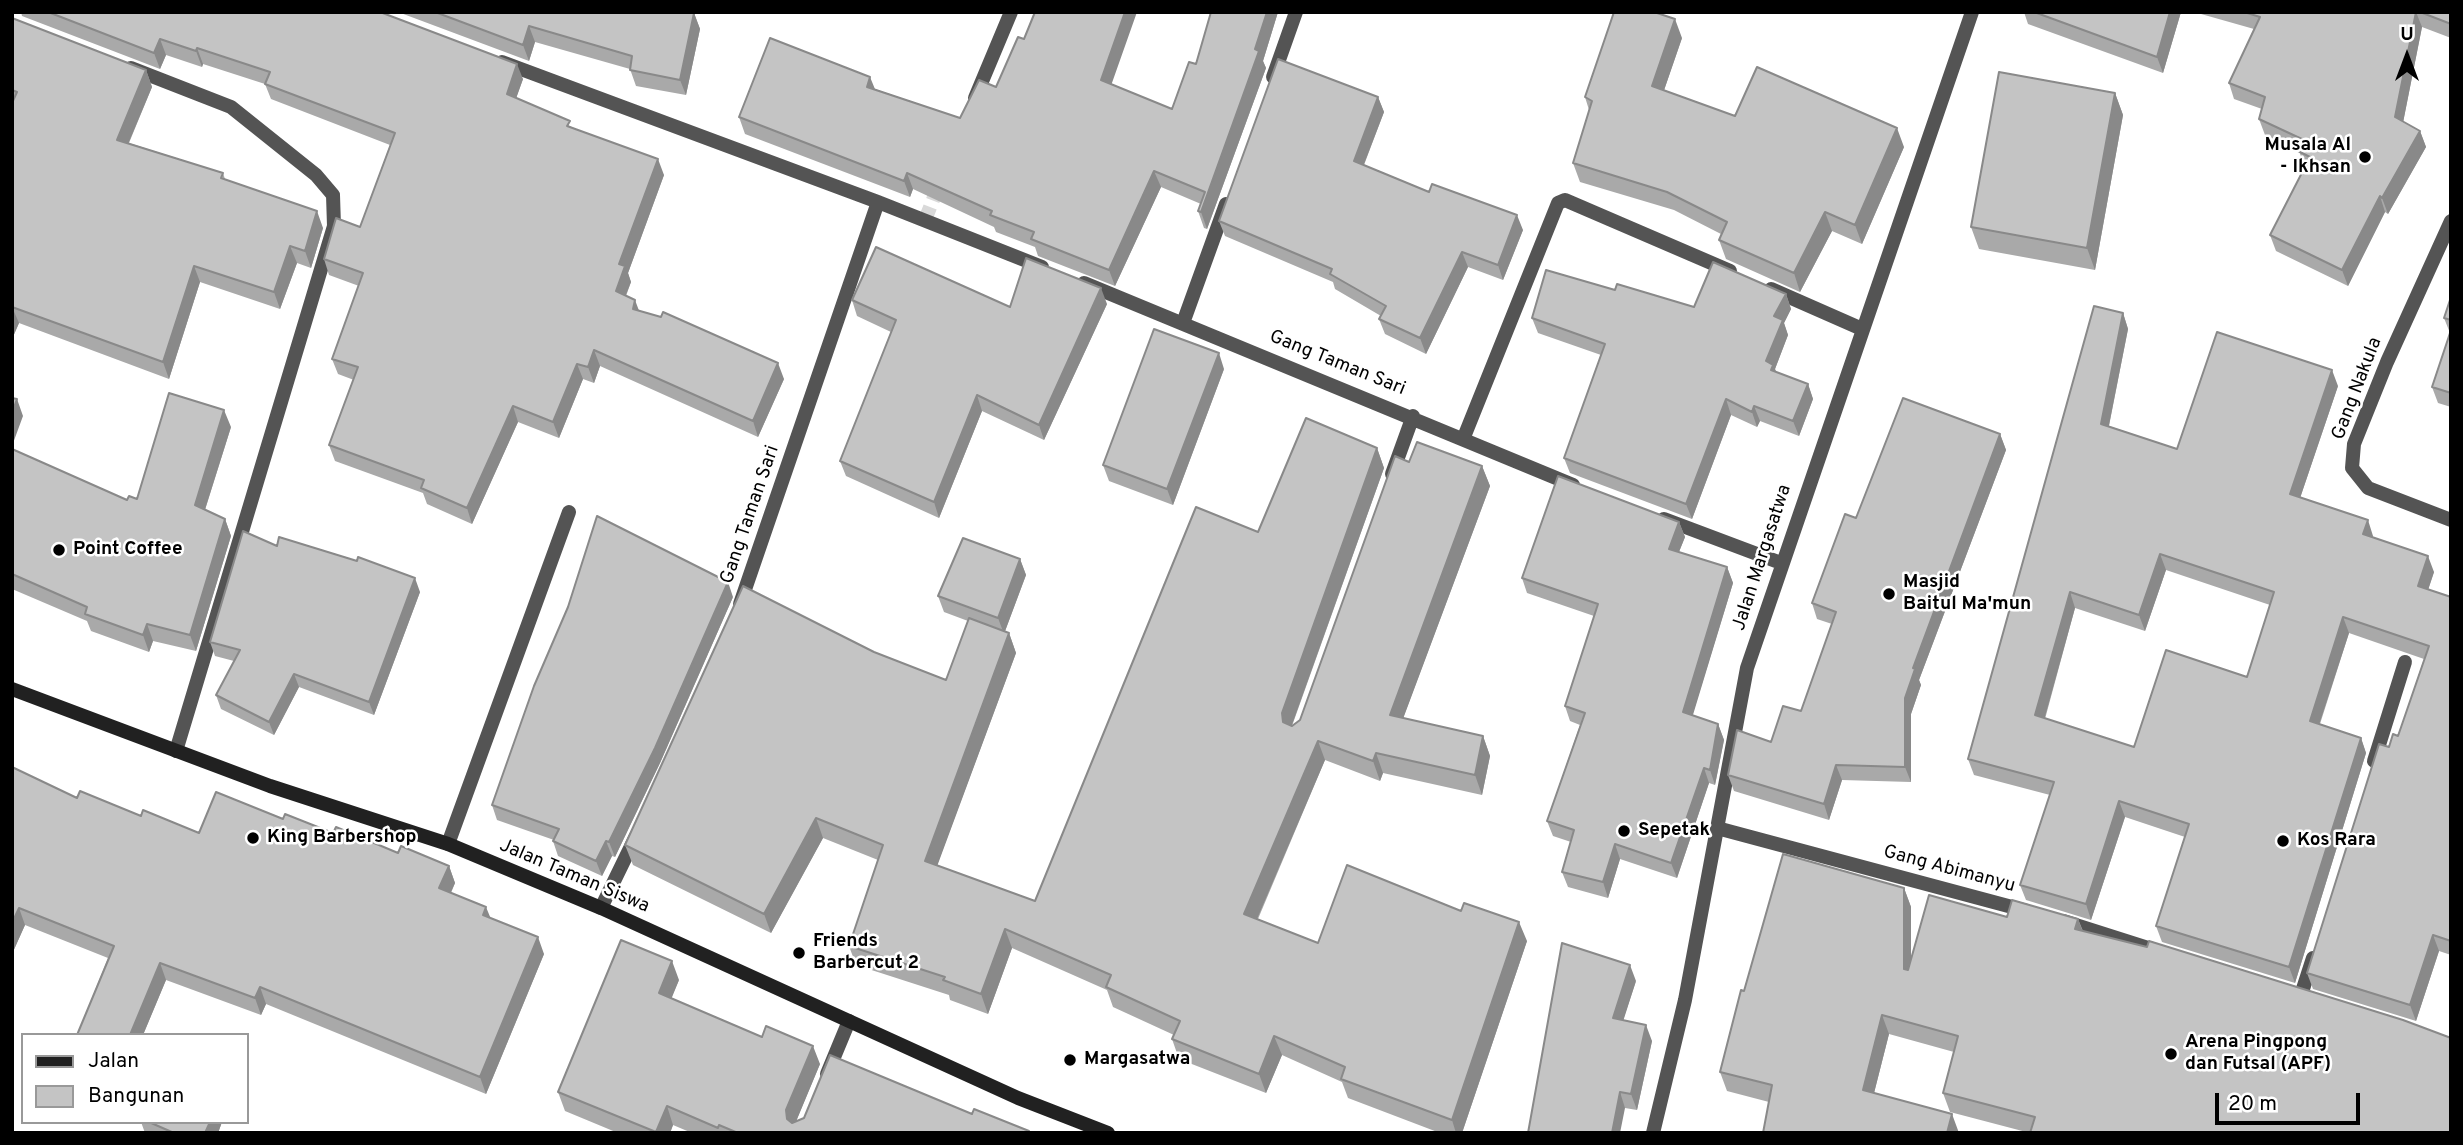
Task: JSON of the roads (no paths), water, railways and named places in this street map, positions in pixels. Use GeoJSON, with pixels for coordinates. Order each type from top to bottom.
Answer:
{"type":"FeatureCollection","features":[{"type":"Feature","properties":{"kind":"main road","name":"Jalan Taman Siswa"},"geometry":{"type":"LineString","coordinates":[[12,689],[270,786],[448,844],[601,908],[1018,1098],[1108,1133]]}},
{"type":"Feature","properties":{"kind":"street"},"geometry":{"type":"LineString","coordinates":[[971,106],[1010,12]]}},
{"type":"Feature","properties":{"kind":"street"},"geometry":{"type":"LineString","coordinates":[[1268,90],[1296,12]]}},
{"type":"Feature","properties":{"kind":"street","name":"Jalan Margasatwa"},"geometry":{"type":"LineString","coordinates":[[1653,1133],[1685,1000],[1748,668],[1781,563],[1972,12]]}},
{"type":"Feature","properties":{"kind":"street","name":"Gang Taman Sari"},"geometry":{"type":"LineString","coordinates":[[492,58],[878,201],[1413,416],[1582,488]]}},
{"type":"Feature","properties":{"kind":"street"},"geometry":{"type":"LineString","coordinates":[[115,62],[231,107],[316,175],[333,195],[334,226],[176,751]]}},
{"type":"Feature","properties":{"kind":"street"},"geometry":{"type":"LineString","coordinates":[[1184,323],[1230,194]]}},
{"type":"Feature","properties":{"kind":"street"},"geometry":{"type":"LineString","coordinates":[[1464,437],[1558,203],[1565,200],[1862,329]]}},
{"type":"Feature","properties":{"kind":"street","name":"Gang Taman Sari"},"geometry":{"type":"LineString","coordinates":[[736,616],[767,533],[878,201]]}},
{"type":"Feature","properties":{"kind":"street","name":"Gang Nakula"},"geometry":{"type":"LineString","coordinates":[[2451,221],[2387,362],[2354,444],[2353,468],[2368,488],[2451,520]]}},
{"type":"Feature","properties":{"kind":"street"},"geometry":{"type":"LineString","coordinates":[[1385,493],[1413,416]]}},
{"type":"Feature","properties":{"kind":"street"},"geometry":{"type":"LineString","coordinates":[[448,844],[569,512]]}},
{"type":"Feature","properties":{"kind":"street"},"geometry":{"type":"LineString","coordinates":[[1655,516],[1781,563]]}},
{"type":"Feature","properties":{"kind":"street"},"geometry":{"type":"LineString","coordinates":[[2367,782],[2405,662]]}},
{"type":"Feature","properties":{"kind":"street"},"geometry":{"type":"LineString","coordinates":[[601,908],[641,826]]}},
{"type":"Feature","properties":{"kind":"street","name":"Gang Abimanyu"},"geometry":{"type":"LineString","coordinates":[[1717,828],[2043,915],[2169,954]]}},
{"type":"Feature","properties":{"kind":"street"},"geometry":{"type":"LineString","coordinates":[[2301,995],[2318,942]]}},
{"type":"Feature","properties":{"kind":"street"},"geometry":{"type":"LineString","coordinates":[[823,1083],[849,1021]]}},
{"type":"Feature","properties":{"kind":"tunnel"},"geometry":{"type":"LineString","coordinates":[[925,220],[940,182]]}},
{"type":"Feature","properties":{"kind":"place","name":"Musala Al - Ikhsan"},"geometry":{"type":"Point","coordinates":[2365,157]}},
{"type":"Feature","properties":{"kind":"place","name":"Point Coffee"},"geometry":{"type":"Point","coordinates":[59,550]}},
{"type":"Feature","properties":{"kind":"place","name":"Masjid Baitul Ma'mun"},"geometry":{"type":"Point","coordinates":[1889,594]}},
{"type":"Feature","properties":{"kind":"place","name":"Sepetak"},"geometry":{"type":"Point","coordinates":[1624,831]}},
{"type":"Feature","properties":{"kind":"place","name":"King Barbershop"},"geometry":{"type":"Point","coordinates":[253,838]}},
{"type":"Feature","properties":{"kind":"place","name":"Kos Rara"},"geometry":{"type":"Point","coordinates":[2283,841]}},
{"type":"Feature","properties":{"kind":"place","name":"Friends Barbercut 2"},"geometry":{"type":"Point","coordinates":[799,953]}},
{"type":"Feature","properties":{"kind":"place","name":"Arena Pingpong dan Futsal (APF)"},"geometry":{"type":"Point","coordinates":[2171,1054]}},
{"type":"Feature","properties":{"kind":"place","name":"Margasatwa"},"geometry":{"type":"Point","coordinates":[1070,1060]}}]}
